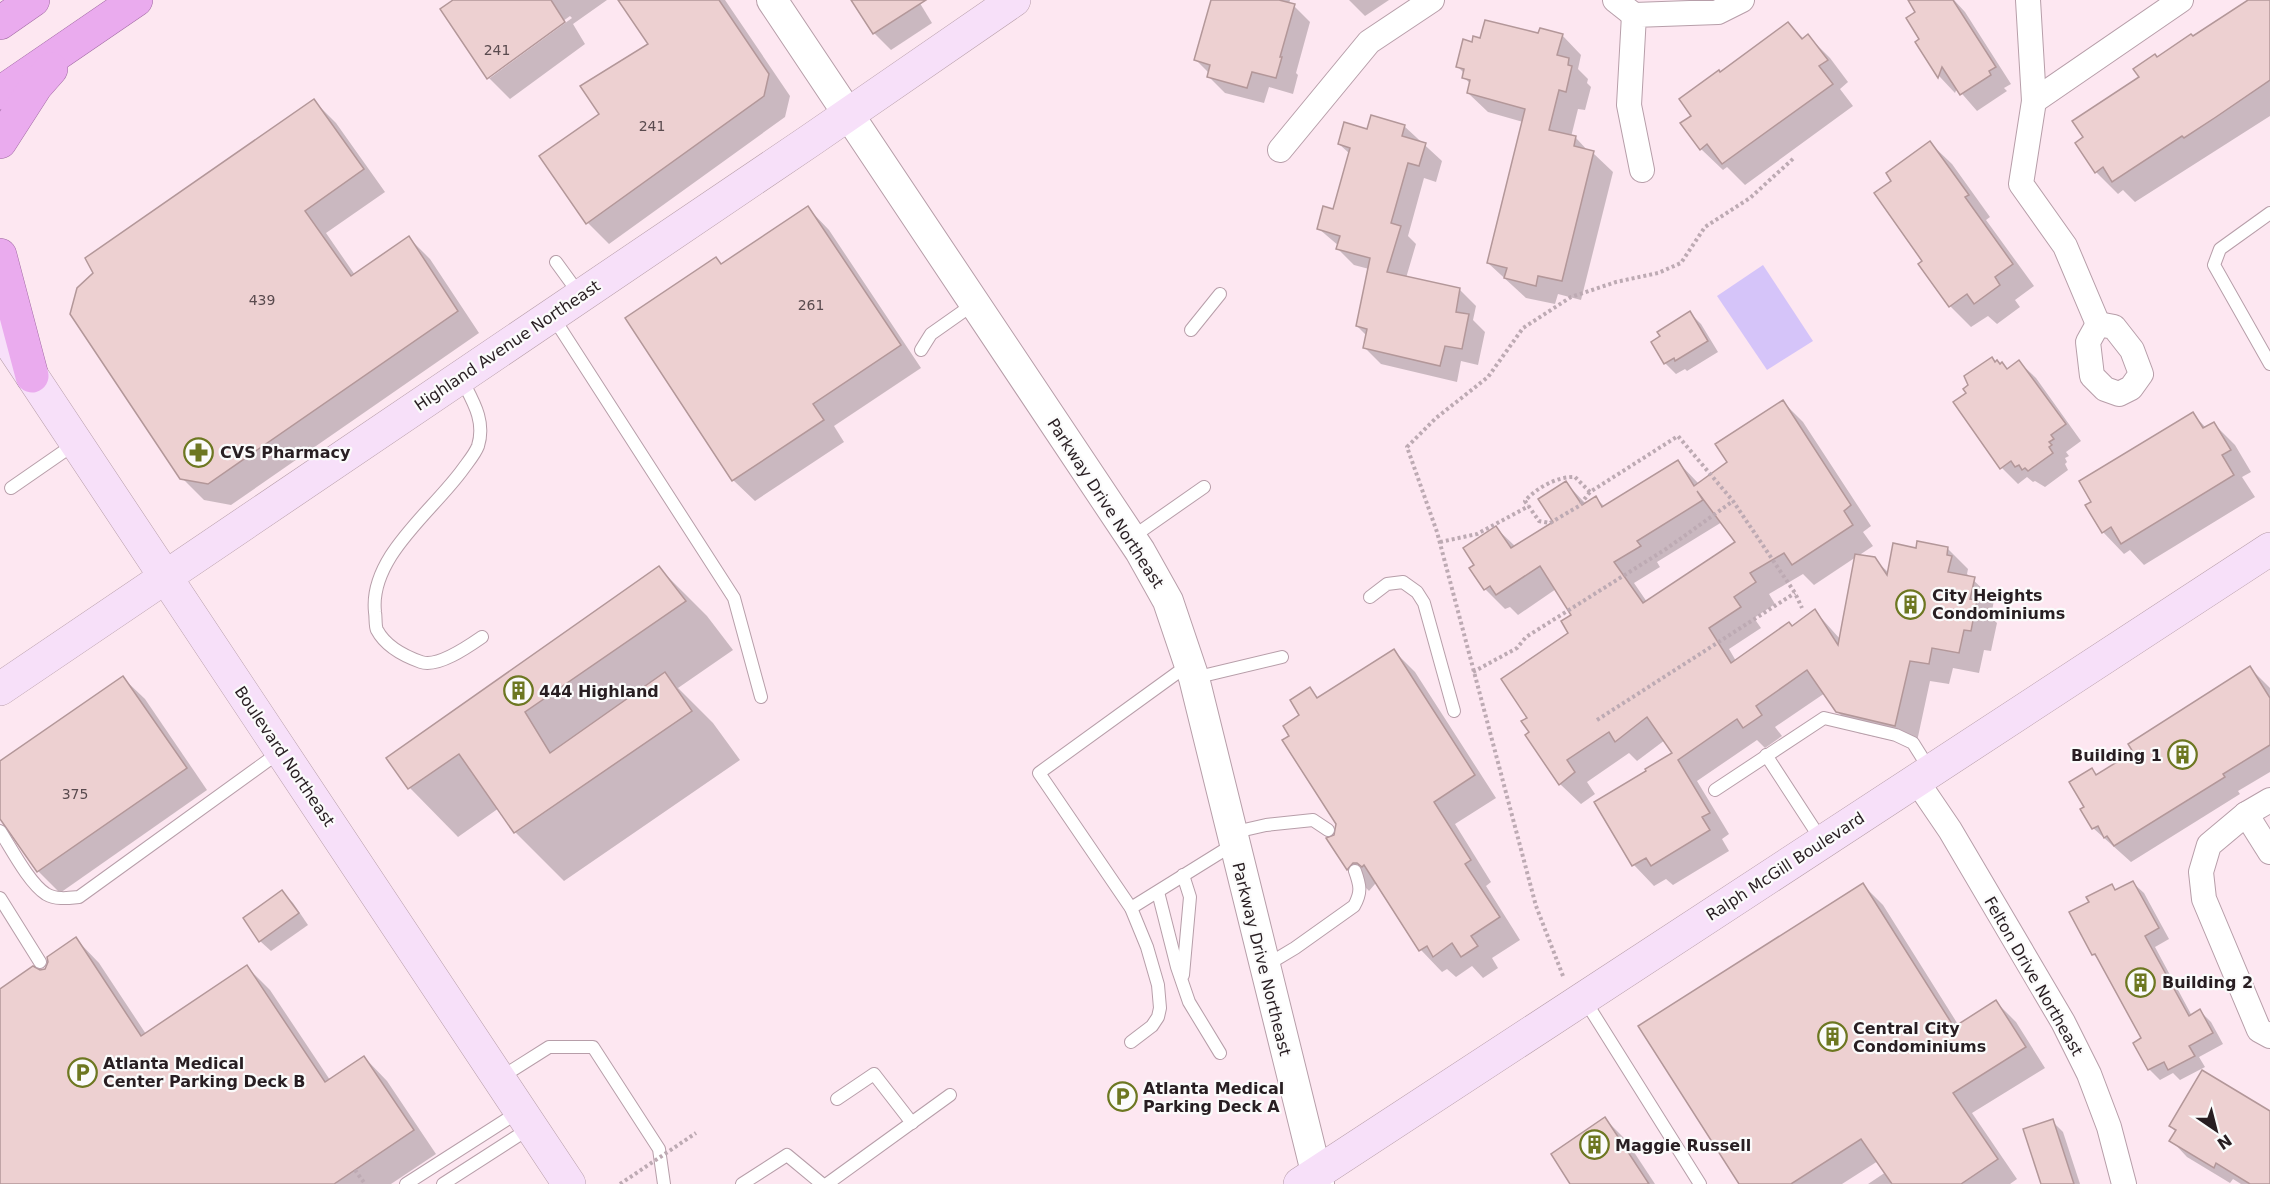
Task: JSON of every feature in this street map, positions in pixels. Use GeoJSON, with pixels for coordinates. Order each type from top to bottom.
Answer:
{"type":"FeatureCollection","features":[{"type":"Feature","properties":{"kind":"highway"},"geometry":{"type":"LineString","coordinates":[[0,93],[136,0]]}},
{"type":"Feature","properties":{"kind":"highway"},"geometry":{"type":"LineString","coordinates":[[0,142],[36,86],[71,44]]}},
{"type":"Feature","properties":{"kind":"highway"},"geometry":{"type":"LineString","coordinates":[[0,255],[32,375]]}},
{"type":"Feature","properties":{"kind":"main road","name":"Highland Avenue Northeast"},"geometry":{"type":"LineString","coordinates":[[0,689],[850,114],[1014,0]]}},
{"type":"Feature","properties":{"kind":"main road","name":"Boulevard Northeast"},"geometry":{"type":"LineString","coordinates":[[0,328],[569,1184]]}},
{"type":"Feature","properties":{"kind":"main road","name":"Ralph McGill Boulevard"},"geometry":{"type":"LineString","coordinates":[[1311,1180],[1573,987],[1823,842],[2270,549]]}},
{"type":"Feature","properties":{"kind":"street","name":"Parkway Drive Northeast"},"geometry":{"type":"LineString","coordinates":[[772,0],[1131,538],[1168,601],[1192,671],[1264,966],[1311,1180]]}},
{"type":"Feature","properties":{"kind":"street"},"geometry":{"type":"LineString","coordinates":[[1280,150],[1369,42],[1432,0]]}},
{"type":"Feature","properties":{"kind":"street"},"geometry":{"type":"LineString","coordinates":[[1615,0],[1634,15],[1718,12],[1742,0]]}},
{"type":"Feature","properties":{"kind":"street"},"geometry":{"type":"LineString","coordinates":[[2028,0],[2034,102],[2021,184],[2065,246],[2098,324]]}},
{"type":"Feature","properties":{"kind":"street"},"geometry":{"type":"LineString","coordinates":[[2034,102],[2181,0]]}},
{"type":"Feature","properties":{"kind":"street"},"geometry":{"type":"LineString","coordinates":[[1634,15],[1629,105],[1642,170]]}},
{"type":"Feature","properties":{"kind":"street","name":"Felton Drive Northeast"},"geometry":{"type":"LineString","coordinates":[[1924,775],[1950,830],[2063,1022],[2089,1074],[2109,1127],[2124,1184]]}},
{"type":"Feature","properties":{"kind":"street"},"geometry":{"type":"LineString","coordinates":[[2270,800],[2246,814],[2209,845],[2201,872],[2204,899],[2259,1030],[2270,1036]]}},
{"type":"Feature","properties":{"kind":"street"},"geometry":{"type":"LineString","coordinates":[[2246,814],[2270,852]]}},
{"type":"Feature","properties":{"kind":"lane"},"geometry":{"type":"LineString","coordinates":[[2270,213],[2220,249],[2214,265],[2270,364]]}},
{"type":"Feature","properties":{"kind":"lane"},"geometry":{"type":"LineString","coordinates":[[556,262],[581,296]]}},
{"type":"Feature","properties":{"kind":"lane"},"geometry":{"type":"LineString","coordinates":[[1191,330],[1220,294]]}},
{"type":"Feature","properties":{"kind":"lane"},"geometry":{"type":"LineString","coordinates":[[921,350],[931,334],[975,303]]}},
{"type":"Feature","properties":{"kind":"lane"},"geometry":{"type":"LineString","coordinates":[[552,315],[734,598],[761,697]]}},
{"type":"Feature","properties":{"kind":"lane"},"geometry":{"type":"LineString","coordinates":[[460,376],[476,408],[482,428],[477,448],[455,480],[398,546],[379,576],[373,598],[377,630],[398,653],[425,663],[457,654],[482,637]]}},
{"type":"Feature","properties":{"kind":"lane"},"geometry":{"type":"LineString","coordinates":[[11,488],[77,443]]}},
{"type":"Feature","properties":{"kind":"lane"},"geometry":{"type":"LineString","coordinates":[[1131,538],[1204,487]]}},
{"type":"Feature","properties":{"kind":"lane"},"geometry":{"type":"LineString","coordinates":[[1370,597],[1388,584],[1403,582],[1417,592],[1424,603],[1454,711]]}},
{"type":"Feature","properties":{"kind":"lane"},"geometry":{"type":"LineString","coordinates":[[1131,1042],[1152,1026],[1158,1017],[1160,1008],[1158,985],[1153,965],[1131,908],[1039,773],[1192,671],[1282,657]]}},
{"type":"Feature","properties":{"kind":"lane"},"geometry":{"type":"LineString","coordinates":[[1714,790],[1824,718],[1896,735],[1913,743],[1924,775]]}},
{"type":"Feature","properties":{"kind":"lane"},"geometry":{"type":"LineString","coordinates":[[0,831],[32,879],[46,894],[63,899],[79,897],[282,751]]}},
{"type":"Feature","properties":{"kind":"lane"},"geometry":{"type":"LineString","coordinates":[[1766,755],[1823,842]]}},
{"type":"Feature","properties":{"kind":"lane"},"geometry":{"type":"LineString","coordinates":[[1131,908],[1184,875],[1232,839],[1266,825],[1313,820],[1328,830]]}},
{"type":"Feature","properties":{"kind":"lane"},"geometry":{"type":"LineString","coordinates":[[1264,966],[1295,948],[1354,906],[1360,895],[1361,886],[1355,871]]}},
{"type":"Feature","properties":{"kind":"lane"},"geometry":{"type":"LineString","coordinates":[[1183,985],[1182,966],[1190,897],[1184,875]]}},
{"type":"Feature","properties":{"kind":"lane"},"geometry":{"type":"LineString","coordinates":[[1158,891],[1183,985],[1197,1017],[1221,1053]]}},
{"type":"Feature","properties":{"kind":"lane"},"geometry":{"type":"LineString","coordinates":[[0,898],[40,962]]}},
{"type":"Feature","properties":{"kind":"lane"},"geometry":{"type":"LineString","coordinates":[[1573,987],[1700,1184]]}},
{"type":"Feature","properties":{"kind":"lane"},"geometry":{"type":"LineString","coordinates":[[500,1078],[549,1047],[592,1047],[659,1149],[664,1184]]}},
{"type":"Feature","properties":{"kind":"lane"},"geometry":{"type":"LineString","coordinates":[[837,1099],[874,1074],[912,1123]]}},
{"type":"Feature","properties":{"kind":"lane"},"geometry":{"type":"LineString","coordinates":[[827,1184],[950,1095]]}},
{"type":"Feature","properties":{"kind":"lane"},"geometry":{"type":"LineString","coordinates":[[406,1184],[526,1119]]}},
{"type":"Feature","properties":{"kind":"lane"},"geometry":{"type":"LineString","coordinates":[[443,1184],[526,1119]]}},
{"type":"Feature","properties":{"kind":"lane"},"geometry":{"type":"LineString","coordinates":[[742,1184],[787,1155],[822,1184]]}},
{"type":"Feature","properties":{"kind":"path"},"geometry":{"type":"LineString","coordinates":[[1573,987],[1536,906],[1440,542],[1407,447],[1436,418],[1488,377],[1523,328],[1570,297],[1616,282],[1658,273],[1681,263],[1705,227],[1750,198],[1795,157]]}},
{"type":"Feature","properties":{"kind":"path"},"geometry":{"type":"LineString","coordinates":[[1590,492],[1575,477],[1564,477],[1532,493],[1526,501],[1539,521],[1550,523],[1579,506],[1590,492],[1678,436],[1733,501],[1795,593],[1802,608]]}},
{"type":"Feature","properties":{"kind":"path"},"geometry":{"type":"LineString","coordinates":[[1473,672],[1517,648],[1526,637],[1666,549],[1733,501]]}},
{"type":"Feature","properties":{"kind":"path"},"geometry":{"type":"LineString","coordinates":[[1440,542],[1477,534],[1529,507]]}},
{"type":"Feature","properties":{"kind":"path"},"geometry":{"type":"LineString","coordinates":[[1597,720],[1795,593]]}},
{"type":"Feature","properties":{"kind":"path"},"geometry":{"type":"LineString","coordinates":[[620,1184],[696,1133]]}},
{"type":"Feature","properties":{"kind":"path"},"geometry":{"type":"LineString","coordinates":[[355,1170],[365,1184]]}},
{"type":"Feature","properties":{"kind":"shaded area"},"geometry":{"type":"Polygon","coordinates":[[[1763,265],[1813,341],[1767,370],[1717,296],[1763,265]]]}},
{"type":"Feature","properties":{"kind":"building"},"geometry":{"type":"Polygon","coordinates":[[[453,0],[551,0],[565,22],[487,79],[440,9],[453,0]]]}},
{"type":"Feature","properties":{"kind":"building"},"geometry":{"type":"Polygon","coordinates":[[[618,0],[719,0],[769,74],[764,96],[586,224],[539,156],[599,114],[580,86],[648,44],[618,0]]]}},
{"type":"Feature","properties":{"kind":"building"},"geometry":{"type":"Polygon","coordinates":[[[851,0],[926,0],[873,34],[851,0]]]}},
{"type":"Feature","properties":{"kind":"building"},"geometry":{"type":"Polygon","coordinates":[[[1211,0],[1279,0],[1295,4],[1276,78],[1252,72],[1247,88],[1207,77],[1210,65],[1194,60],[1211,0]]]}},
{"type":"Feature","properties":{"kind":"building"},"geometry":{"type":"Polygon","coordinates":[[[1908,0],[1953,0],[1996,67],[1989,71],[1991,75],[1960,95],[1942,67],[1938,78],[1915,42],[1919,39],[1906,18],[1915,12],[1908,0]]]}},
{"type":"Feature","properties":{"kind":"building"},"geometry":{"type":"Polygon","coordinates":[[[2248,0],[2270,0],[2270,80],[2184,138],[2182,136],[2112,182],[2103,167],[2095,173],[2075,143],[2083,137],[2072,121],[2139,77],[2133,69],[2155,54],[2157,57],[2191,34],[2193,36],[2248,0]]]}},
{"type":"Feature","properties":{"kind":"building"},"geometry":{"type":"Polygon","coordinates":[[[1485,20],[1538,33],[1540,28],[1563,34],[1557,55],[1569,58],[1568,65],[1572,66],[1566,92],[1559,90],[1549,130],[1576,136],[1574,146],[1594,151],[1562,281],[1538,276],[1536,286],[1504,278],[1507,268],[1487,263],[1525,109],[1467,93],[1470,80],[1462,78],[1464,69],[1456,67],[1463,39],[1472,42],[1473,36],[1480,38],[1485,20]]]}},
{"type":"Feature","properties":{"kind":"building"},"geometry":{"type":"Polygon","coordinates":[[[1788,22],[1802,39],[1808,34],[1828,60],[1819,66],[1833,84],[1722,164],[1707,144],[1700,150],[1680,123],[1691,116],[1679,99],[1788,22]]]}},
{"type":"Feature","properties":{"kind":"building"},"geometry":{"type":"Polygon","coordinates":[[[314,99],[364,169],[305,211],[351,276],[409,236],[458,311],[208,484],[180,479],[70,314],[77,288],[93,273],[85,258],[314,99]]]}},
{"type":"Feature","properties":{"kind":"building"},"geometry":{"type":"Polygon","coordinates":[[[1371,115],[1405,125],[1402,136],[1426,143],[1419,166],[1408,163],[1391,223],[1401,226],[1387,272],[1460,288],[1456,312],[1469,314],[1462,349],[1445,346],[1440,366],[1363,348],[1367,329],[1356,326],[1370,258],[1336,249],[1340,236],[1317,229],[1323,206],[1333,209],[1350,148],[1338,144],[1344,122],[1367,129],[1371,115]]]}},
{"type":"Feature","properties":{"kind":"building"},"geometry":{"type":"Polygon","coordinates":[[[1930,141],[1969,195],[1965,197],[2013,264],[1995,277],[2000,285],[1974,304],[1967,294],[1949,307],[1918,264],[1922,261],[1874,193],[1891,181],[1886,173],[1930,141]]]}},
{"type":"Feature","properties":{"kind":"building"},"geometry":{"type":"Polygon","coordinates":[[[808,206],[901,345],[813,404],[824,420],[732,481],[625,318],[716,257],[721,264],[808,206]]]}},
{"type":"Feature","properties":{"kind":"building"},"geometry":{"type":"Polygon","coordinates":[[[1690,311],[1708,341],[1675,361],[1674,358],[1664,364],[1651,342],[1660,336],[1657,332],[1690,311]]]}},
{"type":"Feature","properties":{"kind":"building"},"geometry":{"type":"Polygon","coordinates":[[[1992,357],[1995,362],[1997,360],[2000,364],[2002,362],[2007,369],[2019,360],[2066,424],[2051,435],[2054,439],[2049,442],[2052,445],[2049,447],[2053,453],[2028,471],[2025,468],[2022,470],[2019,465],[2015,467],[2011,461],[2000,469],[1953,402],[1966,393],[1963,389],[1968,385],[1964,376],[1992,357]]]}},
{"type":"Feature","properties":{"kind":"building"},"geometry":{"type":"Polygon","coordinates":[[[1783,400],[1851,505],[1844,511],[1853,525],[1792,565],[1784,553],[1750,573],[1756,582],[1734,597],[1741,607],[1709,628],[1731,663],[1789,622],[1792,626],[1815,609],[1838,645],[1855,554],[1875,557],[1887,575],[1893,543],[1916,548],[1917,541],[1948,547],[1947,555],[1952,556],[1948,572],[1975,577],[1970,599],[1977,600],[1971,631],[1964,630],[1959,653],[1932,648],[1929,664],[1910,661],[1895,726],[1836,712],[1807,670],[1756,706],[1762,715],[1743,728],[1737,719],[1678,760],[1710,813],[1702,817],[1710,830],[1651,866],[1646,858],[1632,866],[1594,802],[1672,753],[1647,717],[1615,742],[1609,732],[1567,760],[1575,772],[1559,785],[1525,735],[1529,732],[1521,721],[1527,718],[1501,679],[1568,633],[1561,621],[1571,615],[1540,566],[1496,595],[1490,586],[1484,590],[1469,568],[1474,565],[1463,548],[1496,526],[1511,548],[1553,522],[1538,499],[1566,481],[1582,505],[1596,496],[1602,507],[1678,460],[1694,486],[1727,462],[1715,444],[1783,400]],[[1697,491],[1703,500],[1637,541],[1641,546],[1614,562],[1643,603],[1735,542],[1697,491]]]}},
{"type":"Feature","properties":{"kind":"building"},"geometry":{"type":"Polygon","coordinates":[[[2193,412],[2203,428],[2214,422],[2231,450],[2222,455],[2234,475],[2121,544],[2111,527],[2102,533],[2085,505],[2091,502],[2079,481],[2193,412]]]}},
{"type":"Feature","properties":{"kind":"building","name":"444 Highland"},"geometry":{"type":"Polygon","coordinates":[[[659,566],[686,601],[525,712],[550,753],[665,672],[692,711],[514,833],[459,754],[408,789],[386,758],[659,566]]]}},
{"type":"Feature","properties":{"kind":"building"},"geometry":{"type":"Polygon","coordinates":[[[1394,649],[1475,775],[1434,802],[1471,860],[1465,864],[1500,917],[1471,936],[1478,946],[1461,957],[1452,943],[1433,957],[1427,946],[1419,951],[1364,865],[1362,867],[1353,863],[1347,870],[1326,838],[1334,835],[1336,824],[1282,740],[1289,736],[1283,726],[1299,715],[1290,700],[1310,687],[1317,698],[1394,649]]]}},
{"type":"Feature","properties":{"kind":"building","name":"Building 1"},"geometry":{"type":"Polygon","coordinates":[[[2250,666],[2270,698],[2270,745],[2223,774],[2225,777],[2114,846],[2107,836],[2104,838],[2098,826],[2092,829],[2080,809],[2084,807],[2069,782],[2092,768],[2096,775],[2133,752],[2128,744],[2250,666]]]}},
{"type":"Feature","properties":{"kind":"building"},"geometry":{"type":"Polygon","coordinates":[[[123,676],[187,768],[37,872],[0,819],[0,761],[123,676]]]}},
{"type":"Feature","properties":{"kind":"building","name":"Building 2"},"geometry":{"type":"Polygon","coordinates":[[[2133,881],[2159,928],[2145,936],[2189,1016],[2200,1009],[2213,1033],[2189,1046],[2195,1056],[2168,1070],[2164,1062],[2148,1070],[2133,1043],[2141,1038],[2069,912],[2089,902],[2086,897],[2112,884],[2115,890],[2133,881]]]}},
{"type":"Feature","properties":{"kind":"building","name":"Central City Condominiums"},"geometry":{"type":"Polygon","coordinates":[[[1863,883],[1954,1027],[1996,1000],[2026,1047],[1953,1093],[1998,1159],[1961,1184],[1892,1184],[1861,1139],[1791,1184],[1739,1184],[1638,1026],[1863,883]]]}},
{"type":"Feature","properties":{"kind":"building"},"geometry":{"type":"Polygon","coordinates":[[[282,890],[299,913],[259,942],[243,918],[282,890]]]}},
{"type":"Feature","properties":{"kind":"building"},"geometry":{"type":"Polygon","coordinates":[[[76,937],[141,1036],[247,965],[325,1082],[364,1056],[414,1130],[334,1184],[0,1184],[0,989],[33,966],[40,970],[45,969],[48,962],[47,957],[76,937]]]}},
{"type":"Feature","properties":{"kind":"building"},"geometry":{"type":"Polygon","coordinates":[[[2202,1070],[2270,1111],[2270,1184],[2250,1184],[2216,1163],[2214,1168],[2169,1141],[2176,1130],[2169,1126],[2202,1070]]]}},
{"type":"Feature","properties":{"kind":"building","name":"Maggie Russell"},"geometry":{"type":"Polygon","coordinates":[[[1605,1117],[1649,1184],[1570,1184],[1551,1154],[1605,1117]]]}},
{"type":"Feature","properties":{"kind":"building"},"geometry":{"type":"Polygon","coordinates":[[[2053,1119],[2074,1184],[2041,1184],[2023,1129],[2053,1119]]]}},
{"type":"Feature","properties":{"kind":"place","name":"CVS Pharmacy"},"geometry":{"type":"Point","coordinates":[199,452]}},
{"type":"Feature","properties":{"kind":"place","name":"City Heights Condominiums"},"geometry":{"type":"Point","coordinates":[1911,604]}},
{"type":"Feature","properties":{"kind":"place","name":"444 Highland"},"geometry":{"type":"Point","coordinates":[518,691]}},
{"type":"Feature","properties":{"kind":"place","name":"Building 1"},"geometry":{"type":"Point","coordinates":[2183,755]}},
{"type":"Feature","properties":{"kind":"place","name":"Building 2"},"geometry":{"type":"Point","coordinates":[2141,982]}},
{"type":"Feature","properties":{"kind":"place","name":"Central City Condominiums"},"geometry":{"type":"Point","coordinates":[1832,1037]}},
{"type":"Feature","properties":{"kind":"place","name":"Atlanta Medical Center Parking Deck B"},"geometry":{"type":"Point","coordinates":[82,1072]}},
{"type":"Feature","properties":{"kind":"place","name":"Atlanta Medical Parking Deck A"},"geometry":{"type":"Point","coordinates":[1122,1097]}},
{"type":"Feature","properties":{"kind":"place","name":"Maggie Russell"},"geometry":{"type":"Point","coordinates":[1594,1145]}}]}
